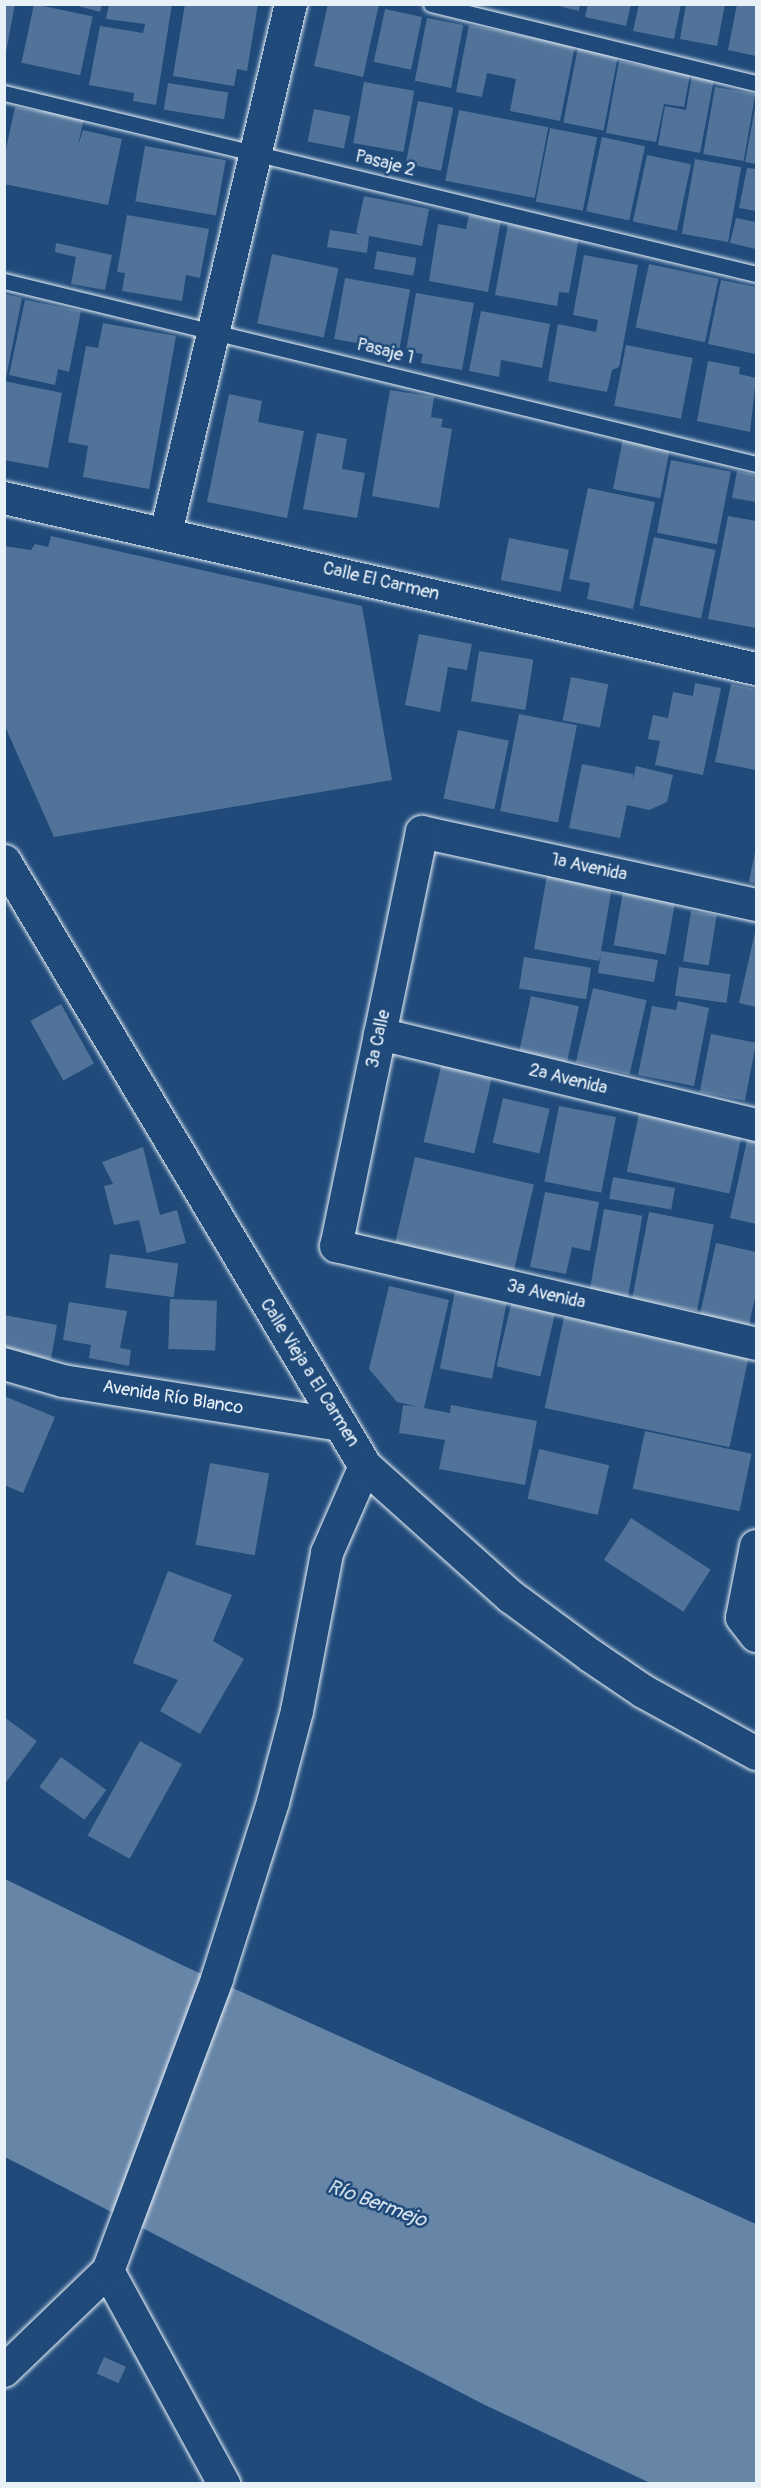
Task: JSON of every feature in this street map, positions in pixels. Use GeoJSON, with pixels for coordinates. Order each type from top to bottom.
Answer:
{"type":"FeatureCollection","features":[{"type":"Feature","properties":{"kind":"street"},"geometry":{"type":"LineString","coordinates":[[166,533],[291,4]]}},
{"type":"Feature","properties":{"kind":"street","name":"Calle El Carmen"},"geometry":{"type":"LineString","coordinates":[[4,498],[756,669]]}},
{"type":"Feature","properties":{"kind":"street","name":"1a Avenida"},"geometry":{"type":"LineString","coordinates":[[422,832],[756,905]]}},
{"type":"Feature","properties":{"kind":"street","name":"3a Calle"},"geometry":{"type":"LineString","coordinates":[[336,1246],[422,832]]}},
{"type":"Feature","properties":{"kind":"street","name":"Calle Vieja a El Carmen"},"geometry":{"type":"LineString","coordinates":[[4,861],[279,1327],[342,1425],[365,1466],[510,1596],[590,1655],[643,1691],[756,1753]]}},
{"type":"Feature","properties":{"kind":"street","name":"2a Avenida"},"geometry":{"type":"LineString","coordinates":[[380,1034],[756,1125]]}},
{"type":"Feature","properties":{"kind":"street","name":"3a Avenida"},"geometry":{"type":"LineString","coordinates":[[336,1246],[756,1344]]}},
{"type":"Feature","properties":{"kind":"street","name":"Avenida Río Blanco"},"geometry":{"type":"LineString","coordinates":[[4,1364],[63,1381],[342,1425]]}},
{"type":"Feature","properties":{"kind":"street"},"geometry":{"type":"LineString","coordinates":[[4,2371],[108,2271],[217,1979],[273,1802],[297,1711],[327,1553],[365,1466]]}},
{"type":"Feature","properties":{"kind":"street"},"geometry":{"type":"LineString","coordinates":[[749,1627],[756,1546]]}},
{"type":"Feature","properties":{"kind":"street"},"geometry":{"type":"LineString","coordinates":[[108,2271],[224,2484]]}},
{"type":"Feature","properties":{"kind":"lane"},"geometry":{"type":"LineString","coordinates":[[431,4],[756,83]]}},
{"type":"Feature","properties":{"kind":"lane","name":"Pasaje 2"},"geometry":{"type":"LineString","coordinates":[[4,93],[756,274]]}},
{"type":"Feature","properties":{"kind":"lane","name":"Pasaje 1"},"geometry":{"type":"LineString","coordinates":[[4,281],[214,330],[756,464]]}},
{"type":"Feature","properties":{"kind":"water","name":"Río Bermejo"},"geometry":{"type":"Polygon","coordinates":[[[5,1879],[184,1966],[756,2224],[756,2483],[650,2483],[485,2405],[5,2157],[5,1879]]]}},
{"type":"Feature","properties":{"kind":"building"},"geometry":{"type":"Polygon","coordinates":[[[4,4],[15,4],[6,52],[4,52],[4,4]]]}},
{"type":"Feature","properties":{"kind":"building"},"geometry":{"type":"Polygon","coordinates":[[[34,4],[93,16],[80,75],[22,63],[34,4]]]}},
{"type":"Feature","properties":{"kind":"building"},"geometry":{"type":"Polygon","coordinates":[[[71,4],[102,4],[100,12],[71,4]]]}},
{"type":"Feature","properties":{"kind":"building"},"geometry":{"type":"Polygon","coordinates":[[[109,4],[172,4],[156,105],[133,101],[134,93],[89,85],[100,26],[143,33],[145,24],[106,19],[109,4]]]}},
{"type":"Feature","properties":{"kind":"building"},"geometry":{"type":"Polygon","coordinates":[[[185,4],[258,4],[247,71],[237,69],[234,86],[173,76],[185,4]]]}},
{"type":"Feature","properties":{"kind":"building"},"geometry":{"type":"Polygon","coordinates":[[[328,4],[379,4],[363,77],[314,66],[328,4]]]}},
{"type":"Feature","properties":{"kind":"building"},"geometry":{"type":"Polygon","coordinates":[[[551,4],[580,4],[579,11],[551,4]]]}},
{"type":"Feature","properties":{"kind":"building"},"geometry":{"type":"Polygon","coordinates":[[[588,4],[631,4],[626,26],[585,17],[588,4]]]}},
{"type":"Feature","properties":{"kind":"building"},"geometry":{"type":"Polygon","coordinates":[[[639,4],[681,4],[674,39],[633,31],[639,4]]]}},
{"type":"Feature","properties":{"kind":"building"},"geometry":{"type":"Polygon","coordinates":[[[686,4],[725,4],[717,46],[680,39],[686,4]]]}},
{"type":"Feature","properties":{"kind":"building"},"geometry":{"type":"Polygon","coordinates":[[[737,4],[756,4],[756,56],[728,50],[737,4]]]}},
{"type":"Feature","properties":{"kind":"building"},"geometry":{"type":"Polygon","coordinates":[[[385,9],[422,17],[411,70],[374,62],[385,9]]]}},
{"type":"Feature","properties":{"kind":"building"},"geometry":{"type":"Polygon","coordinates":[[[427,18],[463,25],[451,88],[415,81],[427,18]]]}},
{"type":"Feature","properties":{"kind":"building"},"geometry":{"type":"Polygon","coordinates":[[[469,25],[575,46],[560,121],[510,111],[516,79],[487,73],[482,97],[456,92],[469,25]]]}},
{"type":"Feature","properties":{"kind":"building"},"geometry":{"type":"Polygon","coordinates":[[[578,47],[618,55],[604,130],[563,123],[578,47]]]}},
{"type":"Feature","properties":{"kind":"building"},"geometry":{"type":"Polygon","coordinates":[[[619,61],[690,75],[684,107],[664,104],[656,142],[606,133],[619,61]]]}},
{"type":"Feature","properties":{"kind":"building"},"geometry":{"type":"Polygon","coordinates":[[[692,75],[714,79],[700,153],[658,145],[665,106],[686,110],[692,75]]]}},
{"type":"Feature","properties":{"kind":"building"},"geometry":{"type":"Polygon","coordinates":[[[364,82],[414,91],[403,152],[353,143],[364,82]]]}},
{"type":"Feature","properties":{"kind":"building"},"geometry":{"type":"Polygon","coordinates":[[[168,83],[228,93],[224,119],[164,110],[168,83]]]}},
{"type":"Feature","properties":{"kind":"building"},"geometry":{"type":"Polygon","coordinates":[[[715,87],[755,94],[744,161],[703,154],[715,87]]]}},
{"type":"Feature","properties":{"kind":"building"},"geometry":{"type":"Polygon","coordinates":[[[418,101],[453,108],[441,171],[406,164],[418,101]]]}},
{"type":"Feature","properties":{"kind":"building"},"geometry":{"type":"Polygon","coordinates":[[[44,104],[85,112],[78,146],[83,130],[122,139],[108,205],[4,184],[4,158],[15,107],[43,112],[44,104]]]}},
{"type":"Feature","properties":{"kind":"building"},"geometry":{"type":"Polygon","coordinates":[[[756,108],[756,164],[745,162],[756,108]]]}},
{"type":"Feature","properties":{"kind":"building"},"geometry":{"type":"Polygon","coordinates":[[[314,109],[350,116],[344,148],[308,141],[314,109]]]}},
{"type":"Feature","properties":{"kind":"building"},"geometry":{"type":"Polygon","coordinates":[[[459,110],[548,127],[535,198],[445,181],[459,110]]]}},
{"type":"Feature","properties":{"kind":"building"},"geometry":{"type":"Polygon","coordinates":[[[550,128],[597,137],[583,211],[536,202],[550,128]]]}},
{"type":"Feature","properties":{"kind":"building"},"geometry":{"type":"Polygon","coordinates":[[[602,137],[645,146],[629,220],[586,211],[602,137]]]}},
{"type":"Feature","properties":{"kind":"building"},"geometry":{"type":"Polygon","coordinates":[[[145,146],[226,160],[216,215],[135,201],[145,146]]]}},
{"type":"Feature","properties":{"kind":"building"},"geometry":{"type":"Polygon","coordinates":[[[647,155],[691,164],[677,231],[633,222],[647,155]]]}},
{"type":"Feature","properties":{"kind":"building"},"geometry":{"type":"Polygon","coordinates":[[[695,159],[741,167],[728,242],[682,234],[695,159]]]}},
{"type":"Feature","properties":{"kind":"building"},"geometry":{"type":"Polygon","coordinates":[[[747,168],[756,169],[756,211],[739,208],[747,168]]]}},
{"type":"Feature","properties":{"kind":"building"},"geometry":{"type":"Polygon","coordinates":[[[364,196],[429,209],[422,246],[369,236],[367,253],[327,247],[330,230],[362,235],[356,233],[364,196]]]}},
{"type":"Feature","properties":{"kind":"building"},"geometry":{"type":"Polygon","coordinates":[[[127,215],[209,229],[200,278],[186,275],[182,301],[122,291],[125,273],[117,272],[127,215]]]}},
{"type":"Feature","properties":{"kind":"building"},"geometry":{"type":"Polygon","coordinates":[[[469,215],[501,221],[488,292],[429,281],[438,224],[466,229],[469,215]]]}},
{"type":"Feature","properties":{"kind":"building"},"geometry":{"type":"Polygon","coordinates":[[[736,218],[756,222],[756,249],[730,243],[736,218]]]}},
{"type":"Feature","properties":{"kind":"building"},"geometry":{"type":"Polygon","coordinates":[[[508,224],[579,237],[569,293],[559,292],[557,306],[495,295],[508,224]]]}},
{"type":"Feature","properties":{"kind":"building"},"geometry":{"type":"Polygon","coordinates":[[[56,243],[112,255],[105,290],[71,284],[76,257],[55,252],[56,243]]]}},
{"type":"Feature","properties":{"kind":"building"},"geometry":{"type":"Polygon","coordinates":[[[377,251],[416,258],[413,276],[374,269],[377,251]]]}},
{"type":"Feature","properties":{"kind":"building"},"geometry":{"type":"Polygon","coordinates":[[[272,254],[339,268],[324,338],[257,323],[272,254]]]}},
{"type":"Feature","properties":{"kind":"building"},"geometry":{"type":"Polygon","coordinates":[[[584,255],[638,265],[619,367],[612,370],[607,392],[548,381],[558,324],[596,332],[598,320],[573,315],[584,255]]]}},
{"type":"Feature","properties":{"kind":"building"},"geometry":{"type":"Polygon","coordinates":[[[649,264],[718,279],[705,342],[635,328],[649,264]]]}},
{"type":"Feature","properties":{"kind":"building"},"geometry":{"type":"Polygon","coordinates":[[[345,278],[410,289],[399,351],[334,339],[345,278]]]}},
{"type":"Feature","properties":{"kind":"building"},"geometry":{"type":"Polygon","coordinates":[[[721,280],[756,287],[756,354],[708,344],[721,280]]]}},
{"type":"Feature","properties":{"kind":"building"},"geometry":{"type":"Polygon","coordinates":[[[416,293],[474,303],[462,370],[421,363],[423,354],[406,351],[416,293]]]}},
{"type":"Feature","properties":{"kind":"building"},"geometry":{"type":"Polygon","coordinates":[[[4,294],[22,298],[6,378],[4,378],[4,294]]]}},
{"type":"Feature","properties":{"kind":"building"},"geometry":{"type":"Polygon","coordinates":[[[25,300],[81,311],[69,372],[58,369],[55,385],[9,375],[25,300]]]}},
{"type":"Feature","properties":{"kind":"building"},"geometry":{"type":"Polygon","coordinates":[[[481,311],[550,324],[542,368],[501,360],[499,377],[469,371],[481,311]]]}},
{"type":"Feature","properties":{"kind":"building"},"geometry":{"type":"Polygon","coordinates":[[[103,323],[176,336],[149,489],[83,477],[88,446],[68,442],[86,346],[98,348],[103,323]]]}},
{"type":"Feature","properties":{"kind":"building"},"geometry":{"type":"Polygon","coordinates":[[[626,345],[693,358],[681,419],[614,406],[626,345]]]}},
{"type":"Feature","properties":{"kind":"building"},"geometry":{"type":"Polygon","coordinates":[[[708,361],[740,367],[739,374],[756,378],[750,432],[697,421],[708,361]]]}},
{"type":"Feature","properties":{"kind":"building"},"geometry":{"type":"Polygon","coordinates":[[[4,381],[62,393],[48,468],[4,460],[4,381]]]}},
{"type":"Feature","properties":{"kind":"building"},"geometry":{"type":"Polygon","coordinates":[[[390,390],[434,397],[431,417],[443,419],[441,427],[452,429],[439,508],[372,496],[390,390]]]}},
{"type":"Feature","properties":{"kind":"building"},"geometry":{"type":"Polygon","coordinates":[[[229,394],[262,401],[258,422],[304,431],[287,518],[207,502],[229,394]]]}},
{"type":"Feature","properties":{"kind":"building"},"geometry":{"type":"Polygon","coordinates":[[[317,433],[347,439],[342,469],[365,473],[357,518],[303,509],[317,433]]]}},
{"type":"Feature","properties":{"kind":"building"},"geometry":{"type":"Polygon","coordinates":[[[623,438],[670,447],[660,498],[613,489],[623,438]]]}},
{"type":"Feature","properties":{"kind":"building"},"geometry":{"type":"Polygon","coordinates":[[[671,460],[731,472],[717,544],[657,533],[671,460]]]}},
{"type":"Feature","properties":{"kind":"building"},"geometry":{"type":"Polygon","coordinates":[[[737,471],[756,475],[756,502],[732,498],[737,471]]]}},
{"type":"Feature","properties":{"kind":"building"},"geometry":{"type":"Polygon","coordinates":[[[588,488],[655,502],[633,609],[587,599],[590,583],[569,579],[588,488]]]}},
{"type":"Feature","properties":{"kind":"building"},"geometry":{"type":"Polygon","coordinates":[[[728,516],[756,521],[756,628],[708,619],[728,516]]]}},
{"type":"Feature","properties":{"kind":"building"},"geometry":{"type":"Polygon","coordinates":[[[51,536],[362,606],[392,780],[54,837],[4,724],[4,546],[31,550],[35,544],[48,547],[51,536]]]}},
{"type":"Feature","properties":{"kind":"building"},"geometry":{"type":"Polygon","coordinates":[[[654,537],[716,550],[701,619],[639,605],[654,537]]]}},
{"type":"Feature","properties":{"kind":"building"},"geometry":{"type":"Polygon","coordinates":[[[509,538],[569,550],[561,592],[501,580],[509,538]]]}},
{"type":"Feature","properties":{"kind":"building"},"geometry":{"type":"Polygon","coordinates":[[[419,634],[472,644],[467,670],[448,667],[440,712],[405,705],[419,634]]]}},
{"type":"Feature","properties":{"kind":"building"},"geometry":{"type":"Polygon","coordinates":[[[479,651],[533,660],[525,710],[471,701],[479,651]]]}},
{"type":"Feature","properties":{"kind":"building"},"geometry":{"type":"Polygon","coordinates":[[[571,677],[608,684],[600,727],[563,720],[571,677]]]}},
{"type":"Feature","properties":{"kind":"building"},"geometry":{"type":"Polygon","coordinates":[[[695,683],[721,688],[703,775],[655,765],[660,741],[648,739],[653,715],[668,718],[673,692],[693,696],[695,683]]]}},
{"type":"Feature","properties":{"kind":"building"},"geometry":{"type":"Polygon","coordinates":[[[731,684],[756,689],[756,770],[715,762],[731,684]]]}},
{"type":"Feature","properties":{"kind":"building"},"geometry":{"type":"Polygon","coordinates":[[[519,714],[577,725],[558,822],[500,811],[519,714]]]}},
{"type":"Feature","properties":{"kind":"building"},"geometry":{"type":"Polygon","coordinates":[[[458,730],[509,741],[494,809],[443,798],[458,730]]]}},
{"type":"Feature","properties":{"kind":"building"},"geometry":{"type":"Polygon","coordinates":[[[582,764],[633,774],[633,780],[636,766],[673,775],[667,802],[649,810],[627,805],[620,838],[569,828],[582,764]]]}},
{"type":"Feature","properties":{"kind":"building"},"geometry":{"type":"Polygon","coordinates":[[[756,852],[756,884],[749,882],[756,852]]]}},
{"type":"Feature","properties":{"kind":"building"},"geometry":{"type":"Polygon","coordinates":[[[547,875],[612,887],[601,951],[658,960],[654,982],[598,973],[601,954],[599,961],[534,949],[547,875]]]}},
{"type":"Feature","properties":{"kind":"building"},"geometry":{"type":"Polygon","coordinates":[[[623,892],[675,901],[666,954],[614,945],[623,892]]]}},
{"type":"Feature","properties":{"kind":"building"},"geometry":{"type":"Polygon","coordinates":[[[691,911],[717,915],[709,965],[683,961],[691,911]]]}},
{"type":"Feature","properties":{"kind":"building"},"geometry":{"type":"Polygon","coordinates":[[[756,928],[756,1007],[739,1003],[756,928]]]}},
{"type":"Feature","properties":{"kind":"building"},"geometry":{"type":"Polygon","coordinates":[[[524,957],[591,968],[586,999],[519,989],[524,957]]]}},
{"type":"Feature","properties":{"kind":"building"},"geometry":{"type":"Polygon","coordinates":[[[679,967],[730,974],[726,1003],[675,996],[679,967]]]}},
{"type":"Feature","properties":{"kind":"building"},"geometry":{"type":"Polygon","coordinates":[[[593,988],[647,1000],[629,1074],[576,1062],[593,988]]]}},
{"type":"Feature","properties":{"kind":"building"},"geometry":{"type":"Polygon","coordinates":[[[531,996],[579,1006],[567,1062],[519,1052],[531,996]]]}},
{"type":"Feature","properties":{"kind":"building"},"geometry":{"type":"Polygon","coordinates":[[[678,1001],[709,1008],[694,1086],[638,1075],[652,1006],[676,1010],[678,1001]]]}},
{"type":"Feature","properties":{"kind":"building"},"geometry":{"type":"Polygon","coordinates":[[[61,1004],[94,1063],[63,1080],[30,1021],[61,1004]]]}},
{"type":"Feature","properties":{"kind":"building"},"geometry":{"type":"Polygon","coordinates":[[[711,1034],[756,1043],[745,1101],[700,1092],[711,1034]]]}},
{"type":"Feature","properties":{"kind":"building"},"geometry":{"type":"Polygon","coordinates":[[[442,1062],[493,1074],[474,1154],[424,1142],[442,1062]]]}},
{"type":"Feature","properties":{"kind":"building"},"geometry":{"type":"Polygon","coordinates":[[[503,1098],[550,1109],[539,1154],[493,1143],[503,1098]]]}},
{"type":"Feature","properties":{"kind":"building"},"geometry":{"type":"Polygon","coordinates":[[[559,1106],[616,1117],[601,1193],[544,1182],[559,1106]]]}},
{"type":"Feature","properties":{"kind":"building"},"geometry":{"type":"Polygon","coordinates":[[[639,1114],[742,1136],[729,1194],[627,1172],[639,1114]]]}},
{"type":"Feature","properties":{"kind":"building"},"geometry":{"type":"Polygon","coordinates":[[[748,1136],[756,1138],[756,1224],[730,1218],[748,1136]]]}},
{"type":"Feature","properties":{"kind":"building"},"geometry":{"type":"Polygon","coordinates":[[[143,1147],[160,1215],[177,1210],[186,1243],[147,1253],[139,1220],[114,1225],[104,1186],[113,1184],[102,1162],[143,1147]]]}},
{"type":"Feature","properties":{"kind":"building"},"geometry":{"type":"Polygon","coordinates":[[[415,1157],[534,1184],[514,1272],[395,1245],[415,1157]]]}},
{"type":"Feature","properties":{"kind":"building"},"geometry":{"type":"Polygon","coordinates":[[[613,1177],[675,1188],[671,1210],[609,1199],[613,1177]]]}},
{"type":"Feature","properties":{"kind":"building"},"geometry":{"type":"Polygon","coordinates":[[[545,1192],[599,1202],[590,1251],[572,1247],[566,1274],[530,1267],[545,1192]]]}},
{"type":"Feature","properties":{"kind":"building"},"geometry":{"type":"Polygon","coordinates":[[[604,1209],[642,1216],[628,1298],[590,1291],[604,1209]]]}},
{"type":"Feature","properties":{"kind":"building"},"geometry":{"type":"Polygon","coordinates":[[[649,1212],[714,1225],[697,1311],[632,1298],[649,1212]]]}},
{"type":"Feature","properties":{"kind":"building"},"geometry":{"type":"Polygon","coordinates":[[[716,1243],[756,1252],[756,1293],[749,1325],[700,1314],[716,1243]]]}},
{"type":"Feature","properties":{"kind":"building"},"geometry":{"type":"Polygon","coordinates":[[[110,1254],[178,1264],[174,1297],[105,1288],[110,1254]]]}},
{"type":"Feature","properties":{"kind":"building"},"geometry":{"type":"Polygon","coordinates":[[[389,1286],[449,1300],[424,1408],[450,1413],[451,1405],[537,1421],[525,1485],[439,1469],[445,1440],[399,1433],[403,1405],[419,1407],[397,1402],[369,1369],[389,1286]]]}},
{"type":"Feature","properties":{"kind":"building"},"geometry":{"type":"Polygon","coordinates":[[[455,1291],[507,1301],[492,1379],[440,1369],[455,1291]]]}},
{"type":"Feature","properties":{"kind":"building"},"geometry":{"type":"Polygon","coordinates":[[[170,1299],[217,1301],[215,1351],[168,1349],[170,1299]]]}},
{"type":"Feature","properties":{"kind":"building"},"geometry":{"type":"Polygon","coordinates":[[[69,1302],[127,1311],[120,1348],[131,1350],[129,1366],[89,1358],[91,1345],[63,1340],[69,1302]]]}},
{"type":"Feature","properties":{"kind":"building"},"geometry":{"type":"Polygon","coordinates":[[[511,1304],[555,1314],[540,1376],[497,1366],[511,1304]]]}},
{"type":"Feature","properties":{"kind":"building"},"geometry":{"type":"Polygon","coordinates":[[[4,1315],[57,1325],[51,1359],[4,1351],[4,1315]]]}},
{"type":"Feature","properties":{"kind":"building"},"geometry":{"type":"Polygon","coordinates":[[[564,1317],[749,1356],[730,1447],[545,1408],[564,1317]]]}},
{"type":"Feature","properties":{"kind":"building"},"geometry":{"type":"Polygon","coordinates":[[[4,1396],[55,1417],[23,1493],[4,1485],[4,1396]]]}},
{"type":"Feature","properties":{"kind":"building"},"geometry":{"type":"Polygon","coordinates":[[[645,1431],[752,1454],[739,1511],[633,1489],[645,1431]]]}},
{"type":"Feature","properties":{"kind":"building"},"geometry":{"type":"Polygon","coordinates":[[[539,1449],[609,1465],[598,1515],[528,1499],[539,1449]]]}},
{"type":"Feature","properties":{"kind":"building"},"geometry":{"type":"Polygon","coordinates":[[[210,1463],[269,1473],[255,1555],[196,1545],[210,1463]]]}},
{"type":"Feature","properties":{"kind":"building"},"geometry":{"type":"Polygon","coordinates":[[[631,1518],[711,1570],[683,1612],[604,1560],[631,1518]]]}},
{"type":"Feature","properties":{"kind":"building"},"geometry":{"type":"Polygon","coordinates":[[[168,1571],[232,1595],[213,1641],[244,1659],[200,1734],[160,1711],[178,1680],[133,1663],[168,1571]]]}},
{"type":"Feature","properties":{"kind":"building"},"geometry":{"type":"Polygon","coordinates":[[[4,1717],[37,1741],[4,1785],[4,1717]]]}},
{"type":"Feature","properties":{"kind":"building"},"geometry":{"type":"Polygon","coordinates":[[[140,1741],[182,1764],[130,1859],[88,1835],[140,1741]]]}},
{"type":"Feature","properties":{"kind":"building"},"geometry":{"type":"Polygon","coordinates":[[[61,1757],[106,1790],[85,1820],[39,1787],[61,1757]]]}},
{"type":"Feature","properties":{"kind":"building"},"geometry":{"type":"Polygon","coordinates":[[[104,2357],[126,2367],[119,2383],[97,2373],[104,2357]]]}}]}
